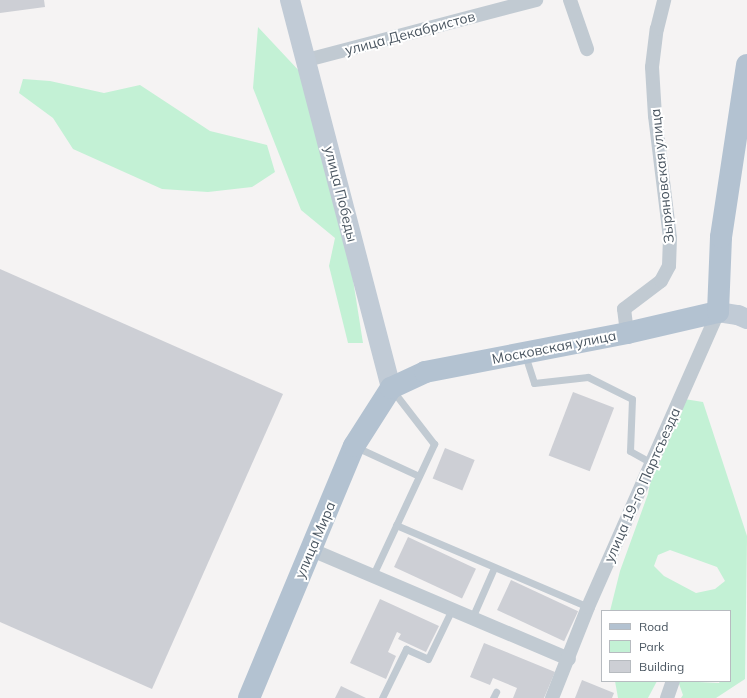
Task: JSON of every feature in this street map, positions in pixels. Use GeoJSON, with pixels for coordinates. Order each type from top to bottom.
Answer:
{"type":"FeatureCollection","features":[{"type":"Feature","properties":{"kind":"main road"},"geometry":{"type":"LineString","coordinates":[[718,312],[721,237],[747,65]]}},
{"type":"Feature","properties":{"kind":"main road","name":"Московская улица"},"geometry":{"type":"LineString","coordinates":[[391,388],[425,372],[627,333],[718,312]]}},
{"type":"Feature","properties":{"kind":"main road","name":"улица Мира"},"geometry":{"type":"LineString","coordinates":[[249,698],[312,550],[354,446],[391,388]]}},
{"type":"Feature","properties":{"kind":"street","name":"улица Победы"},"geometry":{"type":"LineString","coordinates":[[290,0],[307,60],[391,388]]}},
{"type":"Feature","properties":{"kind":"street","name":"улица Декабристов"},"geometry":{"type":"LineString","coordinates":[[307,60],[536,0]]}},
{"type":"Feature","properties":{"kind":"street"},"geometry":{"type":"LineString","coordinates":[[570,0],[587,49]]}},
{"type":"Feature","properties":{"kind":"street","name":"Зыряновская улица"},"geometry":{"type":"LineString","coordinates":[[627,333],[624,309],[661,281],[669,266],[670,238],[655,116],[652,67],[657,29],[664,0]]}},
{"type":"Feature","properties":{"kind":"street"},"geometry":{"type":"LineString","coordinates":[[718,312],[738,314],[747,319]]}},
{"type":"Feature","properties":{"kind":"street","name":"улица 19-го Партсъезда"},"geometry":{"type":"LineString","coordinates":[[552,698],[588,607],[718,312]]}},
{"type":"Feature","properties":{"kind":"street"},"geometry":{"type":"LineString","coordinates":[[312,550],[568,659]]}},
{"type":"Feature","properties":{"kind":"street"},"geometry":{"type":"LineString","coordinates":[[667,698],[673,682]]}},
{"type":"Feature","properties":{"kind":"lane"},"geometry":{"type":"LineString","coordinates":[[524,352],[534,383],[588,377],[632,399],[630,451],[652,463]]}},
{"type":"Feature","properties":{"kind":"lane"},"geometry":{"type":"LineString","coordinates":[[373,575],[434,444],[391,388]]}},
{"type":"Feature","properties":{"kind":"lane"},"geometry":{"type":"LineString","coordinates":[[354,446],[419,476]]}},
{"type":"Feature","properties":{"kind":"lane"},"geometry":{"type":"LineString","coordinates":[[396,525],[588,607]]}},
{"type":"Feature","properties":{"kind":"lane"},"geometry":{"type":"LineString","coordinates":[[472,618],[494,568]]}},
{"type":"Feature","properties":{"kind":"lane"},"geometry":{"type":"LineString","coordinates":[[382,698],[406,649],[428,659],[452,609]]}},
{"type":"Feature","properties":{"kind":"green space"},"geometry":{"type":"Polygon","coordinates":[[[258,27],[302,74],[348,248],[363,343],[348,343],[329,266],[335,238],[301,210],[253,88],[258,27]]]}},
{"type":"Feature","properties":{"kind":"green space"},"geometry":{"type":"Polygon","coordinates":[[[23,79],[50,81],[104,93],[140,85],[210,131],[267,145],[275,172],[252,187],[208,192],[162,189],[73,149],[53,118],[19,93],[23,79]]]}},
{"type":"Feature","properties":{"kind":"green space"},"geometry":{"type":"Polygon","coordinates":[[[678,398],[703,402],[747,536],[745,679],[716,698],[681,698],[683,695],[678,682],[731,682],[731,610],[610,610],[620,571],[648,494],[657,444],[678,398]],[[670,550],[658,555],[654,566],[664,576],[696,593],[715,589],[725,581],[717,567],[670,550]]]}},
{"type":"Feature","properties":{"kind":"green space"},"geometry":{"type":"Polygon","coordinates":[[[615,682],[656,682],[648,698],[618,698],[615,682]]]}},
{"type":"Feature","properties":{"kind":"building"},"geometry":{"type":"Polygon","coordinates":[[[0,0],[44,0],[45,7],[0,13],[0,0]]]}},
{"type":"Feature","properties":{"kind":"building"},"geometry":{"type":"Polygon","coordinates":[[[0,269],[283,394],[152,689],[0,622],[0,269]]]}},
{"type":"Feature","properties":{"kind":"building"},"geometry":{"type":"Polygon","coordinates":[[[573,392],[614,408],[590,471],[549,455],[573,392]]]}},
{"type":"Feature","properties":{"kind":"building"},"geometry":{"type":"Polygon","coordinates":[[[445,448],[475,460],[462,491],[433,479],[445,448]]]}},
{"type":"Feature","properties":{"kind":"building"},"geometry":{"type":"Polygon","coordinates":[[[408,537],[476,569],[462,599],[394,567],[408,537]]]}},
{"type":"Feature","properties":{"kind":"building"},"geometry":{"type":"Polygon","coordinates":[[[511,580],[578,611],[564,641],[497,610],[511,580]]]}},
{"type":"Feature","properties":{"kind":"building"},"geometry":{"type":"Polygon","coordinates":[[[380,599],[439,626],[426,652],[398,639],[401,634],[397,632],[388,652],[396,656],[386,679],[350,663],[380,599]]]}},
{"type":"Feature","properties":{"kind":"building"},"geometry":{"type":"Polygon","coordinates":[[[484,643],[555,672],[544,698],[513,698],[517,688],[493,678],[490,685],[470,677],[484,643]]]}},
{"type":"Feature","properties":{"kind":"building"},"geometry":{"type":"Polygon","coordinates":[[[582,680],[614,693],[612,698],[575,698],[582,680]]]}},
{"type":"Feature","properties":{"kind":"building"},"geometry":{"type":"Polygon","coordinates":[[[341,686],[366,698],[335,698],[341,686]]]}}]}
